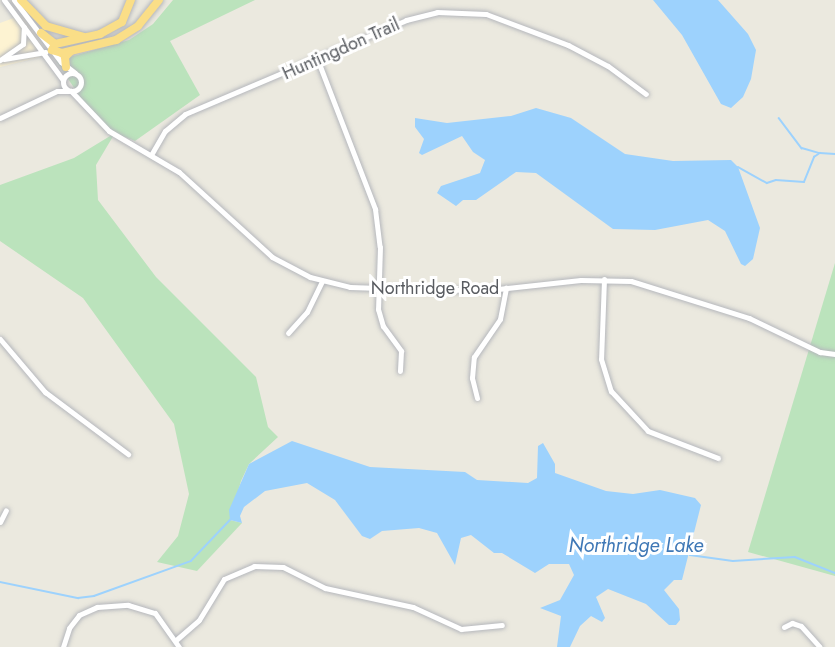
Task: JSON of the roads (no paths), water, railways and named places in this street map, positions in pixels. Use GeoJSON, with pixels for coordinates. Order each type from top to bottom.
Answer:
{"type":"FeatureCollection","features":[{"type":"Feature","properties":{"kind":"highway"},"geometry":{"type":"LineString","coordinates":[[21,0],[29,14],[46,26],[88,38]]}},
{"type":"Feature","properties":{"kind":"highway"},"geometry":{"type":"LineString","coordinates":[[50,49],[88,38],[122,22],[131,0]]}},
{"type":"Feature","properties":{"kind":"highway"},"geometry":{"type":"LineString","coordinates":[[50,49],[72,51],[108,43],[130,32],[159,0]]}},
{"type":"Feature","properties":{"kind":"highway"},"geometry":{"type":"LineString","coordinates":[[41,33],[50,49]]}},
{"type":"Feature","properties":{"kind":"highway"},"geometry":{"type":"LineString","coordinates":[[66,67],[65,57],[72,51]]}},
{"type":"Feature","properties":{"kind":"street","name":"Northridge Road"},"geometry":{"type":"LineString","coordinates":[[4,0],[18,19],[66,67],[75,73]]}},
{"type":"Feature","properties":{"kind":"street"},"geometry":{"type":"LineString","coordinates":[[14,0],[29,14],[41,33]]}},
{"type":"Feature","properties":{"kind":"street","name":"Huntingdon Trail"},"geometry":{"type":"LineString","coordinates":[[151,155],[165,131],[185,114],[318,61],[420,16],[473,12],[587,53],[646,94]]}},
{"type":"Feature","properties":{"kind":"street"},"geometry":{"type":"LineString","coordinates":[[0,60],[24,42],[25,30],[18,19]]}},
{"type":"Feature","properties":{"kind":"street","name":"Northridge Road"},"geometry":{"type":"LineString","coordinates":[[50,49],[63,81],[70,91],[109,132],[151,155],[197,185],[272,257],[322,281],[379,289],[506,288],[604,279],[652,285],[769,326],[820,352],[835,354]]}},
{"type":"Feature","properties":{"kind":"street"},"geometry":{"type":"LineString","coordinates":[[0,60],[50,49]]}},
{"type":"Feature","properties":{"kind":"street"},"geometry":{"type":"LineString","coordinates":[[318,61],[375,209],[380,247],[380,319],[401,351],[400,371]]}},
{"type":"Feature","properties":{"kind":"street"},"geometry":{"type":"LineString","coordinates":[[57,91],[68,74],[75,73],[81,79],[84,105]]}},
{"type":"Feature","properties":{"kind":"street"},"geometry":{"type":"LineString","coordinates":[[0,118],[57,91],[70,91],[80,86]]}},
{"type":"Feature","properties":{"kind":"street"},"geometry":{"type":"LineString","coordinates":[[604,279],[601,358],[612,391],[648,431],[718,458]]}},
{"type":"Feature","properties":{"kind":"street"},"geometry":{"type":"LineString","coordinates":[[288,333],[307,312],[322,281]]}},
{"type":"Feature","properties":{"kind":"street"},"geometry":{"type":"LineString","coordinates":[[477,398],[472,378],[474,357],[500,319],[506,288]]}},
{"type":"Feature","properties":{"kind":"street"},"geometry":{"type":"LineString","coordinates":[[0,339],[45,392],[128,454]]}},
{"type":"Feature","properties":{"kind":"street"},"geometry":{"type":"LineString","coordinates":[[0,522],[6,510]]}},
{"type":"Feature","properties":{"kind":"street"},"geometry":{"type":"LineString","coordinates":[[176,640],[199,620],[224,579],[238,569],[254,566],[283,567],[325,588],[413,607],[461,629],[502,625]]}},
{"type":"Feature","properties":{"kind":"street"},"geometry":{"type":"LineString","coordinates":[[63,647],[69,628],[80,615],[97,607],[128,605],[155,613],[179,647]]}},
{"type":"Feature","properties":{"kind":"street"},"geometry":{"type":"LineString","coordinates":[[784,627],[792,622],[801,626],[820,647]]}},
{"type":"Feature","properties":{"kind":"water"},"geometry":{"type":"Polygon","coordinates":[[[653,0],[718,0],[748,34],[756,50],[751,79],[743,97],[731,108],[721,104],[682,35],[653,0]]]}},
{"type":"Feature","properties":{"kind":"water"},"geometry":{"type":"Polygon","coordinates":[[[536,108],[571,118],[625,154],[673,161],[731,160],[738,167],[760,228],[753,259],[745,266],[741,264],[725,231],[708,220],[655,230],[613,229],[536,173],[516,172],[476,200],[463,200],[456,206],[437,193],[441,186],[480,173],[485,160],[473,152],[462,136],[422,155],[419,153],[424,139],[415,127],[415,118],[447,123],[511,116],[536,108]]]}},
{"type":"Feature","properties":{"kind":"water","name":"Northridge Lake"},"geometry":{"type":"Polygon","coordinates":[[[292,441],[370,467],[465,472],[477,480],[528,483],[537,478],[538,446],[543,443],[555,464],[555,473],[606,491],[633,494],[660,490],[695,498],[701,505],[682,580],[674,580],[664,590],[679,609],[680,620],[676,625],[669,625],[646,604],[608,589],[596,597],[605,618],[602,622],[591,616],[580,626],[570,647],[557,647],[561,616],[540,608],[560,600],[574,575],[569,564],[549,564],[535,573],[502,553],[494,553],[471,535],[461,538],[455,565],[437,533],[419,528],[382,531],[370,539],[362,536],[335,500],[307,483],[265,491],[244,507],[240,516],[242,523],[230,520],[229,510],[249,464],[292,441]]]}},
{"type":"Feature","properties":{"kind":"waterway"},"geometry":{"type":"LineString","coordinates":[[779,118],[802,148],[819,153]]}},
{"type":"Feature","properties":{"kind":"waterway"},"geometry":{"type":"LineString","coordinates":[[738,167],[767,183],[776,180],[804,182],[814,157],[820,153],[835,154]]}},
{"type":"Feature","properties":{"kind":"waterway"},"geometry":{"type":"LineString","coordinates":[[0,582],[78,598],[94,596],[191,561],[230,520]]}},
{"type":"Feature","properties":{"kind":"waterway"},"geometry":{"type":"LineString","coordinates":[[690,555],[733,561],[795,557],[835,573]]}}]}
